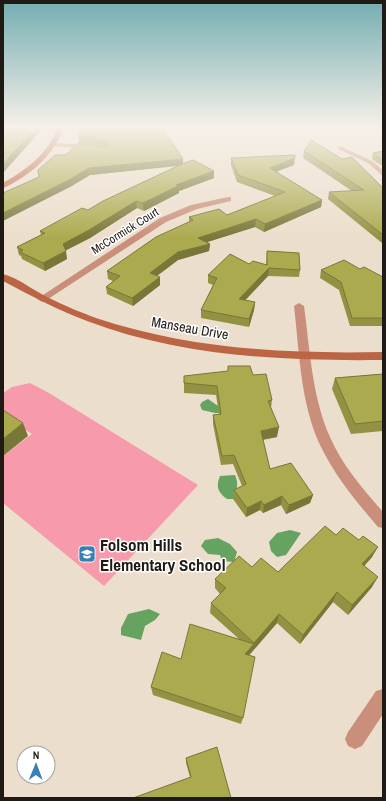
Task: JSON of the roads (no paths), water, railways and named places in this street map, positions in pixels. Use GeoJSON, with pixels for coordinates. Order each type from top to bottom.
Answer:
{"type":"FeatureCollection","features":[{"type":"Feature","properties":{"kind":"street"},"geometry":{"type":"LineString","coordinates":[[3,186],[34,164]]}},
{"type":"Feature","properties":{"kind":"street"},"geometry":{"type":"LineString","coordinates":[[373,164],[383,174]]}},
{"type":"Feature","properties":{"kind":"street","name":"McCormick Court"},"geometry":{"type":"LineString","coordinates":[[42,299],[163,220],[194,207],[228,199]]}},
{"type":"Feature","properties":{"kind":"street","name":"Manseau Drive"},"geometry":{"type":"LineString","coordinates":[[3,277],[42,299],[80,315],[149,336],[191,345],[230,350],[306,356],[383,356]]}},
{"type":"Feature","properties":{"kind":"street"},"geometry":{"type":"LineString","coordinates":[[299,306],[311,393],[318,424],[334,458],[359,494],[383,522]]}},
{"type":"Feature","properties":{"kind":"street"},"geometry":{"type":"LineString","coordinates":[[355,739],[383,698]]}},
{"type":"Feature","properties":{"kind":"place","name":"Folsom Hills Elementary School"},"geometry":{"type":"Point","coordinates":[87,554]}}]}
